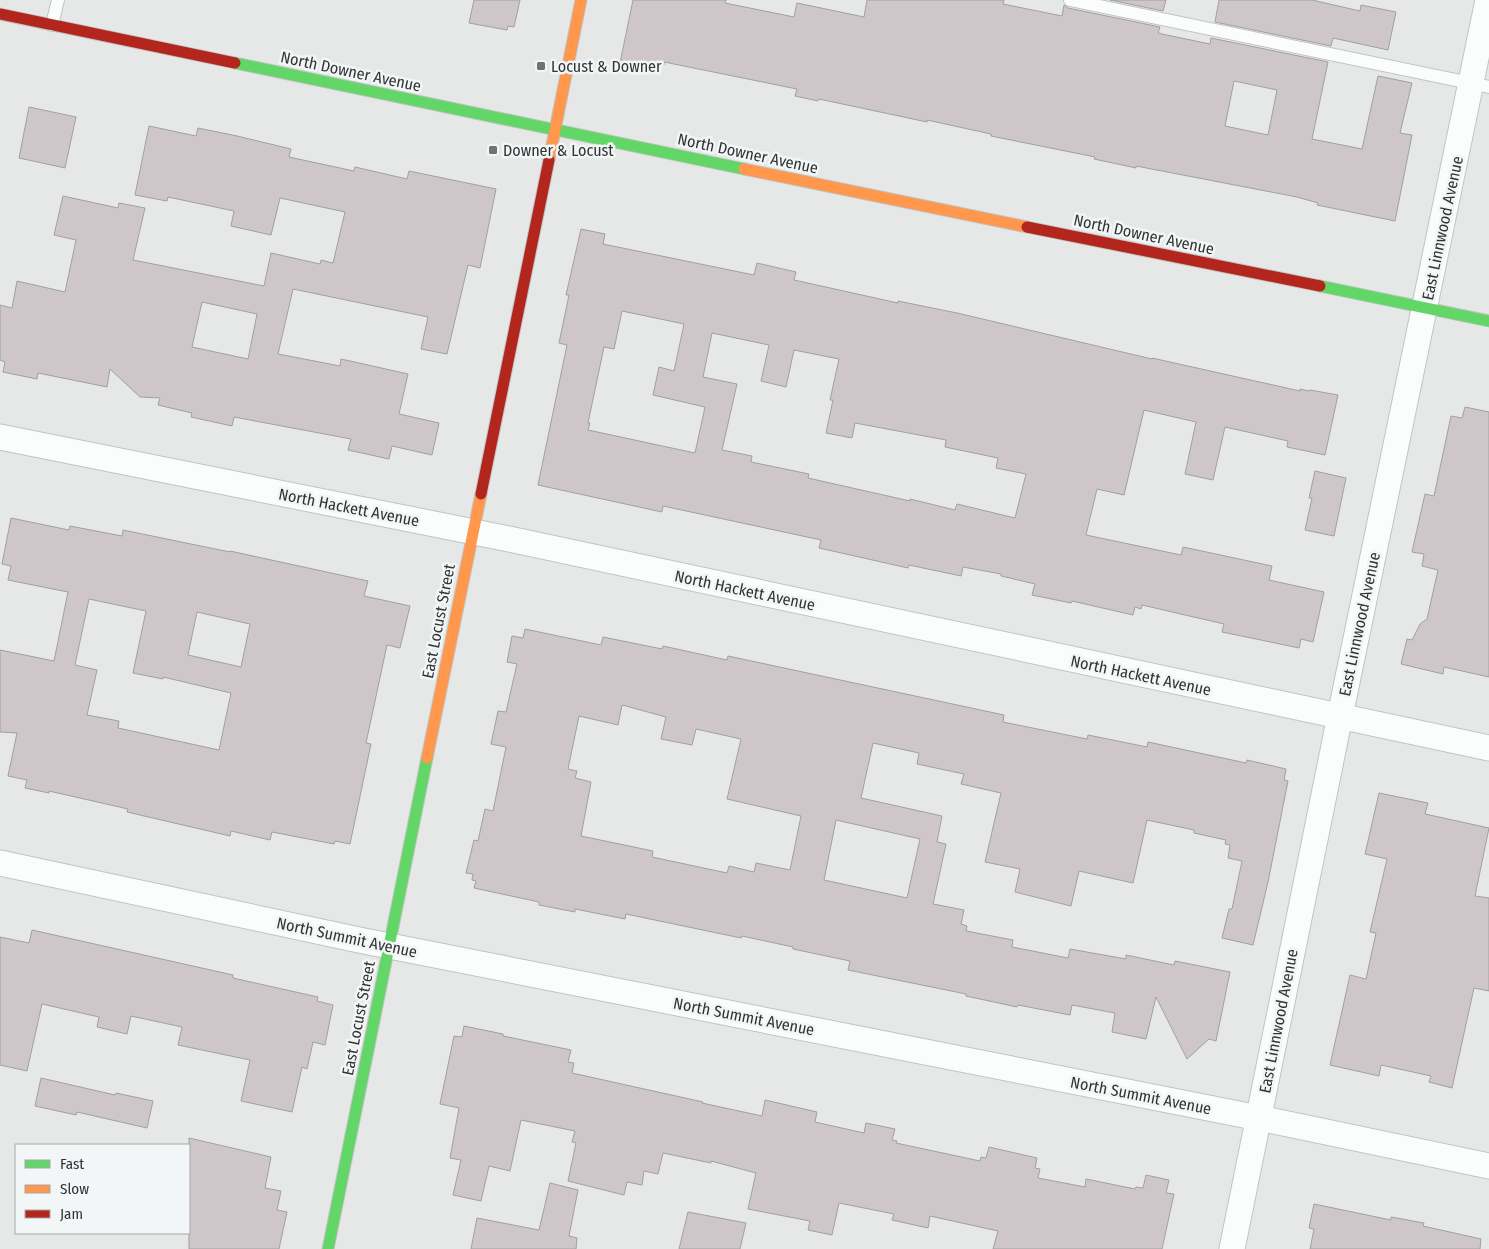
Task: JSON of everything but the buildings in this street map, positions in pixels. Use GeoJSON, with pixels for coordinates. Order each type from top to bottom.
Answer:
{"type":"FeatureCollection","features":[{"type":"Feature","properties":{"kind":"street","name":"East Locust Street"},"geometry":{"type":"LineString","coordinates":[[328,1249],[581,0]]}},
{"type":"Feature","properties":{"kind":"street","name":"East Linnwood Avenue"},"geometry":{"type":"LineString","coordinates":[[1232,1249],[1425,308],[1480,85],[1488,0]]}},
{"type":"Feature","properties":{"kind":"street","name":"North Downer Avenue"},"geometry":{"type":"LineString","coordinates":[[0,14],[554,130],[1489,321]]}},
{"type":"Feature","properties":{"kind":"street","name":"North Hackett Avenue"},"geometry":{"type":"LineString","coordinates":[[0,437],[473,532],[1489,748]]}},
{"type":"Feature","properties":{"kind":"street","name":"North Summit Avenue"},"geometry":{"type":"LineString","coordinates":[[0,863],[389,946],[1259,1118],[1489,1166]]}},
{"type":"Feature","properties":{"kind":"lane"},"geometry":{"type":"LineString","coordinates":[[52,25],[58,0]]}},
{"type":"Feature","properties":{"kind":"lane"},"geometry":{"type":"LineString","coordinates":[[1070,0],[1480,85]]}},
{"type":"Feature","properties":{"kind":"traffic: fast"},"geometry":{"type":"LineString","coordinates":[[235,63],[744,169]]}},
{"type":"Feature","properties":{"kind":"traffic: fast"},"geometry":{"type":"LineString","coordinates":[[1320,286],[1489,321]]}},
{"type":"Feature","properties":{"kind":"traffic: fast"},"geometry":{"type":"LineString","coordinates":[[328,1249],[427,758]]}},
{"type":"Feature","properties":{"kind":"traffic: slow"},"geometry":{"type":"LineString","coordinates":[[549,160],[581,0]]}},
{"type":"Feature","properties":{"kind":"traffic: slow"},"geometry":{"type":"LineString","coordinates":[[744,169],[1027,227]]}},
{"type":"Feature","properties":{"kind":"traffic: slow"},"geometry":{"type":"LineString","coordinates":[[427,758],[481,494]]}},
{"type":"Feature","properties":{"kind":"traffic: jam"},"geometry":{"type":"LineString","coordinates":[[0,14],[235,63]]}},
{"type":"Feature","properties":{"kind":"traffic: jam"},"geometry":{"type":"LineString","coordinates":[[481,494],[549,160]]}},
{"type":"Feature","properties":{"kind":"traffic: jam"},"geometry":{"type":"LineString","coordinates":[[1027,227],[1320,286]]}},
{"type":"Feature","properties":{"kind":"place","name":"Locust & Downer"},"geometry":{"type":"Point","coordinates":[541,66]}},
{"type":"Feature","properties":{"kind":"place","name":"Downer & Locust"},"geometry":{"type":"Point","coordinates":[493,150]}}]}
